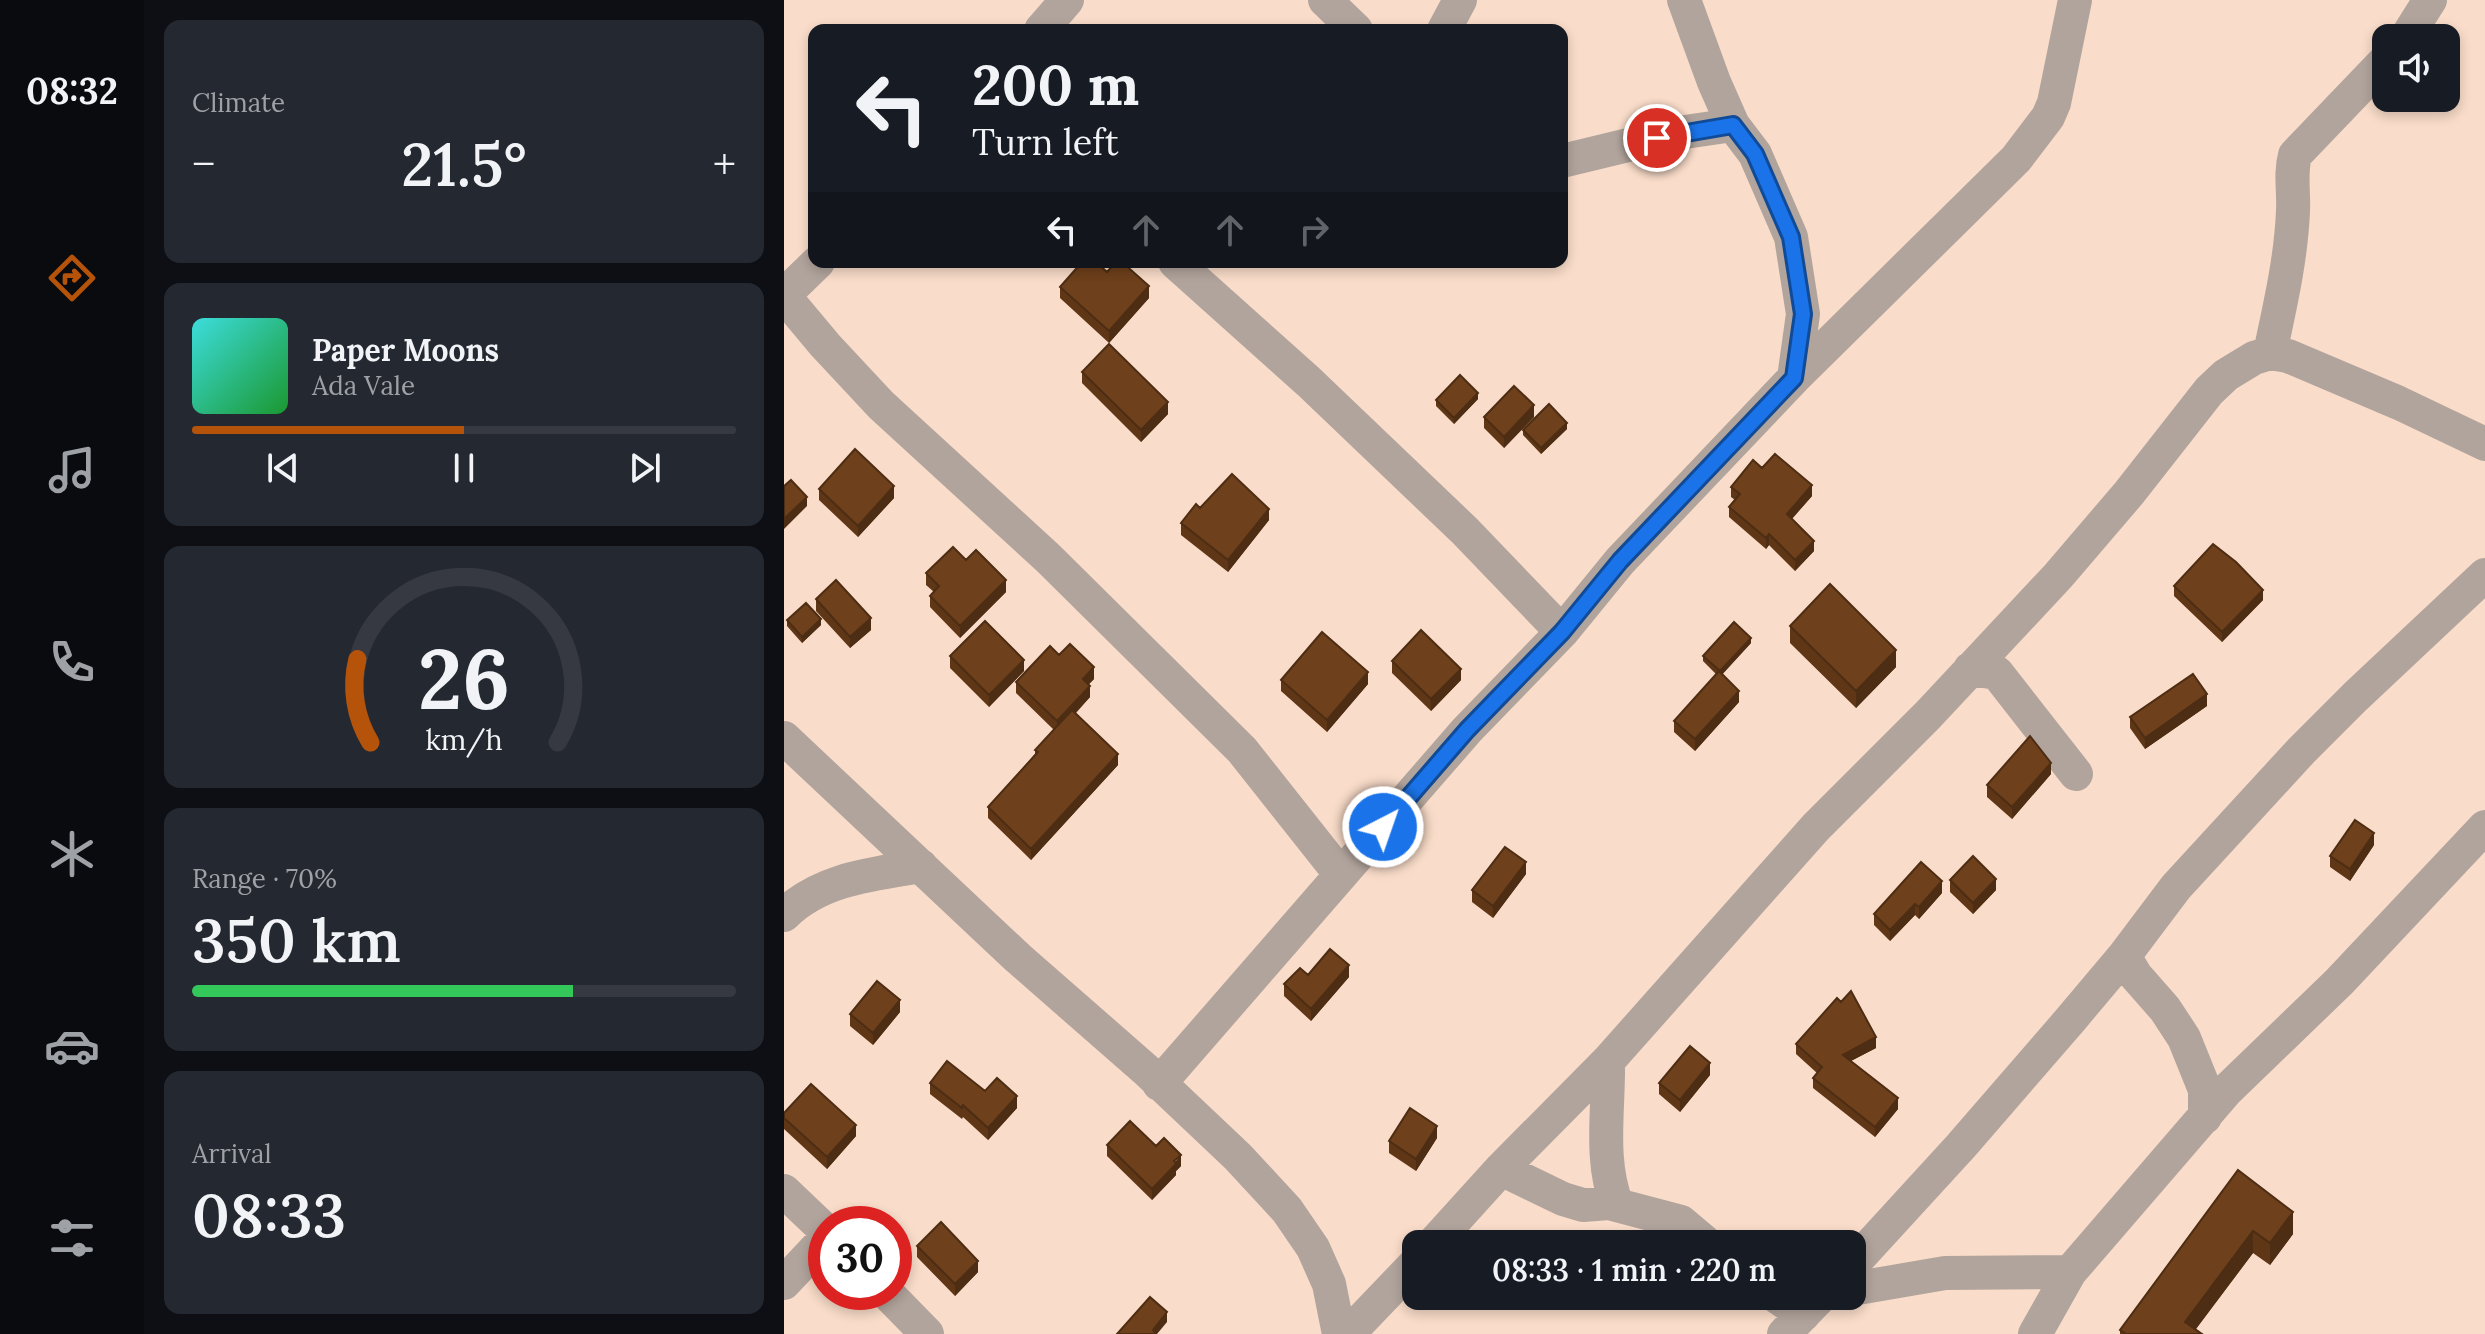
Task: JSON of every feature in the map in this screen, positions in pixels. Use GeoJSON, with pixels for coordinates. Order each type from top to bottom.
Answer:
{"type":"FeatureCollection","features":[{"type":"Feature","properties":{"kind":"street"},"geometry":{"type":"LineString","coordinates":[[1046,24],[1067,0]]}},
{"type":"Feature","properties":{"kind":"street"},"geometry":{"type":"LineString","coordinates":[[1325,0],[1350,24]]}},
{"type":"Feature","properties":{"kind":"street"},"geometry":{"type":"LineString","coordinates":[[1447,24],[1460,0]]}},
{"type":"Feature","properties":{"kind":"street"},"geometry":{"type":"LineString","coordinates":[[1684,0],[1733,125],[1755,154],[1791,237],[1803,314],[1794,378]]}},
{"type":"Feature","properties":{"kind":"street"},"geometry":{"type":"LineString","coordinates":[[1159,1084],[1467,730],[1562,632],[1620,561],[1794,378],[2016,159],[2048,117],[2054,103],[2075,0]]}},
{"type":"Feature","properties":{"kind":"street"},"geometry":{"type":"LineString","coordinates":[[2415,24],[2430,0]]}},
{"type":"Feature","properties":{"kind":"street"},"geometry":{"type":"LineString","coordinates":[[2270,353],[2288,264],[2293,209],[2291,170],[2295,155],[2372,75]]}},
{"type":"Feature","properties":{"kind":"street"},"geometry":{"type":"LineString","coordinates":[[1568,160],[1678,133],[1733,125]]}},
{"type":"Feature","properties":{"kind":"street"},"geometry":{"type":"LineString","coordinates":[[812,268],[784,295],[825,345],[881,405],[1048,558],[1242,750],[1341,875]]}},
{"type":"Feature","properties":{"kind":"street"},"geometry":{"type":"LineString","coordinates":[[1182,268],[1309,382],[1465,531],[1562,632]]}},
{"type":"Feature","properties":{"kind":"street"},"geometry":{"type":"LineString","coordinates":[[1446,1230],[1608,1061],[1816,827],[1928,715],[2058,576],[2129,493],[2209,391],[2226,375],[2254,358],[2270,353],[2302,360],[2485,444]]}},
{"type":"Feature","properties":{"kind":"street"},"geometry":{"type":"LineString","coordinates":[[1866,1250],[1961,1146],[2124,956],[2176,887],[2301,751],[2485,575]]}},
{"type":"Feature","properties":{"kind":"street"},"geometry":{"type":"LineString","coordinates":[[1970,669],[1997,673],[2076,774]]}},
{"type":"Feature","properties":{"kind":"street"},"geometry":{"type":"LineString","coordinates":[[784,738],[1018,958],[1238,1157],[1287,1210],[1313,1248],[1329,1284],[1339,1334]]}},
{"type":"Feature","properties":{"kind":"street"},"geometry":{"type":"LineString","coordinates":[[2035,1334],[2070,1272],[2227,1090],[2339,982],[2485,827]]}},
{"type":"Feature","properties":{"kind":"street"},"geometry":{"type":"LineString","coordinates":[[784,915],[799,900],[821,889],[861,876],[921,866]]}},
{"type":"Feature","properties":{"kind":"street"},"geometry":{"type":"LineString","coordinates":[[2124,956],[2184,1038],[2205,1090],[2205,1117]]}},
{"type":"Feature","properties":{"kind":"street"},"geometry":{"type":"LineString","coordinates":[[1608,1061],[1607,1163],[1610,1188],[1617,1205]]}},
{"type":"Feature","properties":{"kind":"street"},"geometry":{"type":"LineString","coordinates":[[1501,1169],[1563,1199],[1583,1205],[1617,1205],[1681,1222],[1690,1230]]}},
{"type":"Feature","properties":{"kind":"street"},"geometry":{"type":"LineString","coordinates":[[784,1191],[808,1214]]}},
{"type":"Feature","properties":{"kind":"street"},"geometry":{"type":"LineString","coordinates":[[784,1283],[808,1257]]}},
{"type":"Feature","properties":{"kind":"street"},"geometry":{"type":"LineString","coordinates":[[1866,1287],[1945,1273],[2070,1272]]}},
{"type":"Feature","properties":{"kind":"street"},"geometry":{"type":"LineString","coordinates":[[1348,1334],[1402,1278]]}},
{"type":"Feature","properties":{"kind":"street"},"geometry":{"type":"LineString","coordinates":[[904,1310],[927,1334]]}},
{"type":"Feature","properties":{"kind":"building"},"geometry":{"type":"Polygon","coordinates":[[[1077,268],[1103,268],[1107,272],[1111,268],[1129,268],[1149,286],[1109,331],[1060,287],[1077,268]]]}},
{"type":"Feature","properties":{"kind":"building"},"geometry":{"type":"Polygon","coordinates":[[[1109,344],[1168,402],[1141,430],[1082,372],[1109,344]]]}},
{"type":"Feature","properties":{"kind":"building"},"geometry":{"type":"Polygon","coordinates":[[[1460,375],[1478,393],[1454,418],[1436,400],[1460,375]]]}},
{"type":"Feature","properties":{"kind":"building"},"geometry":{"type":"Polygon","coordinates":[[[1514,386],[1534,405],[1504,437],[1484,417],[1514,386]]]}},
{"type":"Feature","properties":{"kind":"building"},"geometry":{"type":"Polygon","coordinates":[[[1549,404],[1567,423],[1541,448],[1523,430],[1549,404]]]}},
{"type":"Feature","properties":{"kind":"building"},"geometry":{"type":"Polygon","coordinates":[[[855,449],[894,486],[858,526],[819,489],[855,449]]]}},
{"type":"Feature","properties":{"kind":"building"},"geometry":{"type":"Polygon","coordinates":[[[1775,454],[1812,485],[1787,514],[1814,541],[1795,560],[1769,534],[1766,538],[1729,507],[1740,494],[1731,487],[1753,460],[1762,468],[1775,454]]]}},
{"type":"Feature","properties":{"kind":"building"},"geometry":{"type":"Polygon","coordinates":[[[1232,474],[1269,509],[1228,560],[1181,523],[1196,504],[1200,508],[1232,474]]]}},
{"type":"Feature","properties":{"kind":"building"},"geometry":{"type":"Polygon","coordinates":[[[791,480],[807,497],[784,519],[784,486],[791,480]]]}},
{"type":"Feature","properties":{"kind":"building"},"geometry":{"type":"Polygon","coordinates":[[[2213,544],[2263,590],[2222,632],[2174,586],[2213,544]]]}},
{"type":"Feature","properties":{"kind":"building"},"geometry":{"type":"Polygon","coordinates":[[[953,547],[966,560],[976,550],[1006,580],[960,626],[930,596],[939,586],[926,573],[953,547]]]}},
{"type":"Feature","properties":{"kind":"building"},"geometry":{"type":"Polygon","coordinates":[[[836,580],[871,618],[850,637],[816,599],[836,580]]]}},
{"type":"Feature","properties":{"kind":"building"},"geometry":{"type":"Polygon","coordinates":[[[1830,584],[1896,650],[1856,691],[1790,626],[1830,584]]]}},
{"type":"Feature","properties":{"kind":"building"},"geometry":{"type":"Polygon","coordinates":[[[806,603],[821,619],[802,637],[787,620],[806,603]]]}},
{"type":"Feature","properties":{"kind":"building"},"geometry":{"type":"Polygon","coordinates":[[[985,621],[1024,660],[989,695],[950,656],[985,621]]]}},
{"type":"Feature","properties":{"kind":"building"},"geometry":{"type":"Polygon","coordinates":[[[1734,622],[1751,638],[1720,671],[1703,656],[1734,622]]]}},
{"type":"Feature","properties":{"kind":"building"},"geometry":{"type":"Polygon","coordinates":[[[1421,630],[1461,669],[1431,699],[1392,661],[1421,630]]]}},
{"type":"Feature","properties":{"kind":"building"},"geometry":{"type":"Polygon","coordinates":[[[1322,632],[1368,672],[1327,720],[1281,680],[1322,632]]]}},
{"type":"Feature","properties":{"kind":"building"},"geometry":{"type":"Polygon","coordinates":[[[1070,644],[1094,667],[1083,679],[1090,686],[1057,721],[1016,682],[1050,646],[1059,655],[1070,644]]]}},
{"type":"Feature","properties":{"kind":"building"},"geometry":{"type":"Polygon","coordinates":[[[1719,671],[1739,691],[1695,739],[1674,721],[1719,671]]]}},
{"type":"Feature","properties":{"kind":"building"},"geometry":{"type":"Polygon","coordinates":[[[2193,674],[2207,694],[2145,738],[2130,717],[2193,674]]]}},
{"type":"Feature","properties":{"kind":"building"},"geometry":{"type":"Polygon","coordinates":[[[1072,710],[1118,754],[1031,849],[988,807],[1072,710]]]}},
{"type":"Feature","properties":{"kind":"building"},"geometry":{"type":"Polygon","coordinates":[[[2030,736],[2051,763],[2012,807],[1987,785],[2030,736]]]}},
{"type":"Feature","properties":{"kind":"building"},"geometry":{"type":"Polygon","coordinates":[[[2355,820],[2374,833],[2350,869],[2330,856],[2355,820]]]}},
{"type":"Feature","properties":{"kind":"building"},"geometry":{"type":"Polygon","coordinates":[[[1505,847],[1526,862],[1493,906],[1472,890],[1505,847]]]}},
{"type":"Feature","properties":{"kind":"building"},"geometry":{"type":"Polygon","coordinates":[[[1973,856],[1996,879],[1973,903],[1950,880],[1973,856]]]}},
{"type":"Feature","properties":{"kind":"building"},"geometry":{"type":"Polygon","coordinates":[[[1921,862],[1942,881],[1919,907],[1915,904],[1890,930],[1874,914],[1921,862]]]}},
{"type":"Feature","properties":{"kind":"building"},"geometry":{"type":"Polygon","coordinates":[[[1330,949],[1349,965],[1311,1009],[1284,984],[1300,968],[1308,975],[1330,949]]]}},
{"type":"Feature","properties":{"kind":"building"},"geometry":{"type":"Polygon","coordinates":[[[877,981],[900,1000],[873,1033],[850,1014],[877,981]]]}},
{"type":"Feature","properties":{"kind":"building"},"geometry":{"type":"Polygon","coordinates":[[[1851,991],[1876,1037],[1843,1055],[1898,1098],[1875,1127],[1813,1078],[1822,1067],[1796,1044],[1837,998],[1841,1002],[1851,991]]]}},
{"type":"Feature","properties":{"kind":"building"},"geometry":{"type":"Polygon","coordinates":[[[1690,1046],[1710,1063],[1680,1100],[1659,1083],[1690,1046]]]}},
{"type":"Feature","properties":{"kind":"building"},"geometry":{"type":"Polygon","coordinates":[[[947,1061],[985,1091],[997,1078],[1017,1096],[988,1128],[963,1105],[962,1108],[930,1083],[947,1061]]]}},
{"type":"Feature","properties":{"kind":"building"},"geometry":{"type":"Polygon","coordinates":[[[811,1084],[856,1125],[827,1157],[784,1118],[784,1113],[811,1084]]]}},
{"type":"Feature","properties":{"kind":"building"},"geometry":{"type":"Polygon","coordinates":[[[1410,1108],[1437,1126],[1416,1159],[1389,1141],[1410,1108]]]}},
{"type":"Feature","properties":{"kind":"building"},"geometry":{"type":"Polygon","coordinates":[[[1130,1121],[1156,1146],[1164,1138],[1181,1155],[1152,1189],[1107,1145],[1130,1121]]]}},
{"type":"Feature","properties":{"kind":"building"},"geometry":{"type":"Polygon","coordinates":[[[2238,1170],[2293,1212],[2270,1243],[2253,1231],[2185,1322],[2202,1334],[2126,1334],[2120,1330],[2238,1170]]]}},
{"type":"Feature","properties":{"kind":"building"},"geometry":{"type":"Polygon","coordinates":[[[941,1222],[978,1261],[955,1284],[917,1246],[941,1222]]]}},
{"type":"Feature","properties":{"kind":"building"},"geometry":{"type":"Polygon","coordinates":[[[1150,1297],[1167,1312],[1153,1330],[1156,1334],[1117,1334],[1150,1297]]]}},
{"type":"Feature","properties":{"kind":"route"},"geometry":{"type":"LineString","coordinates":[[1383,827],[1467,730],[1562,632],[1620,561],[1794,378],[1803,314],[1799,278],[1791,237],[1755,154],[1733,125],[1657,138]]}}]}
